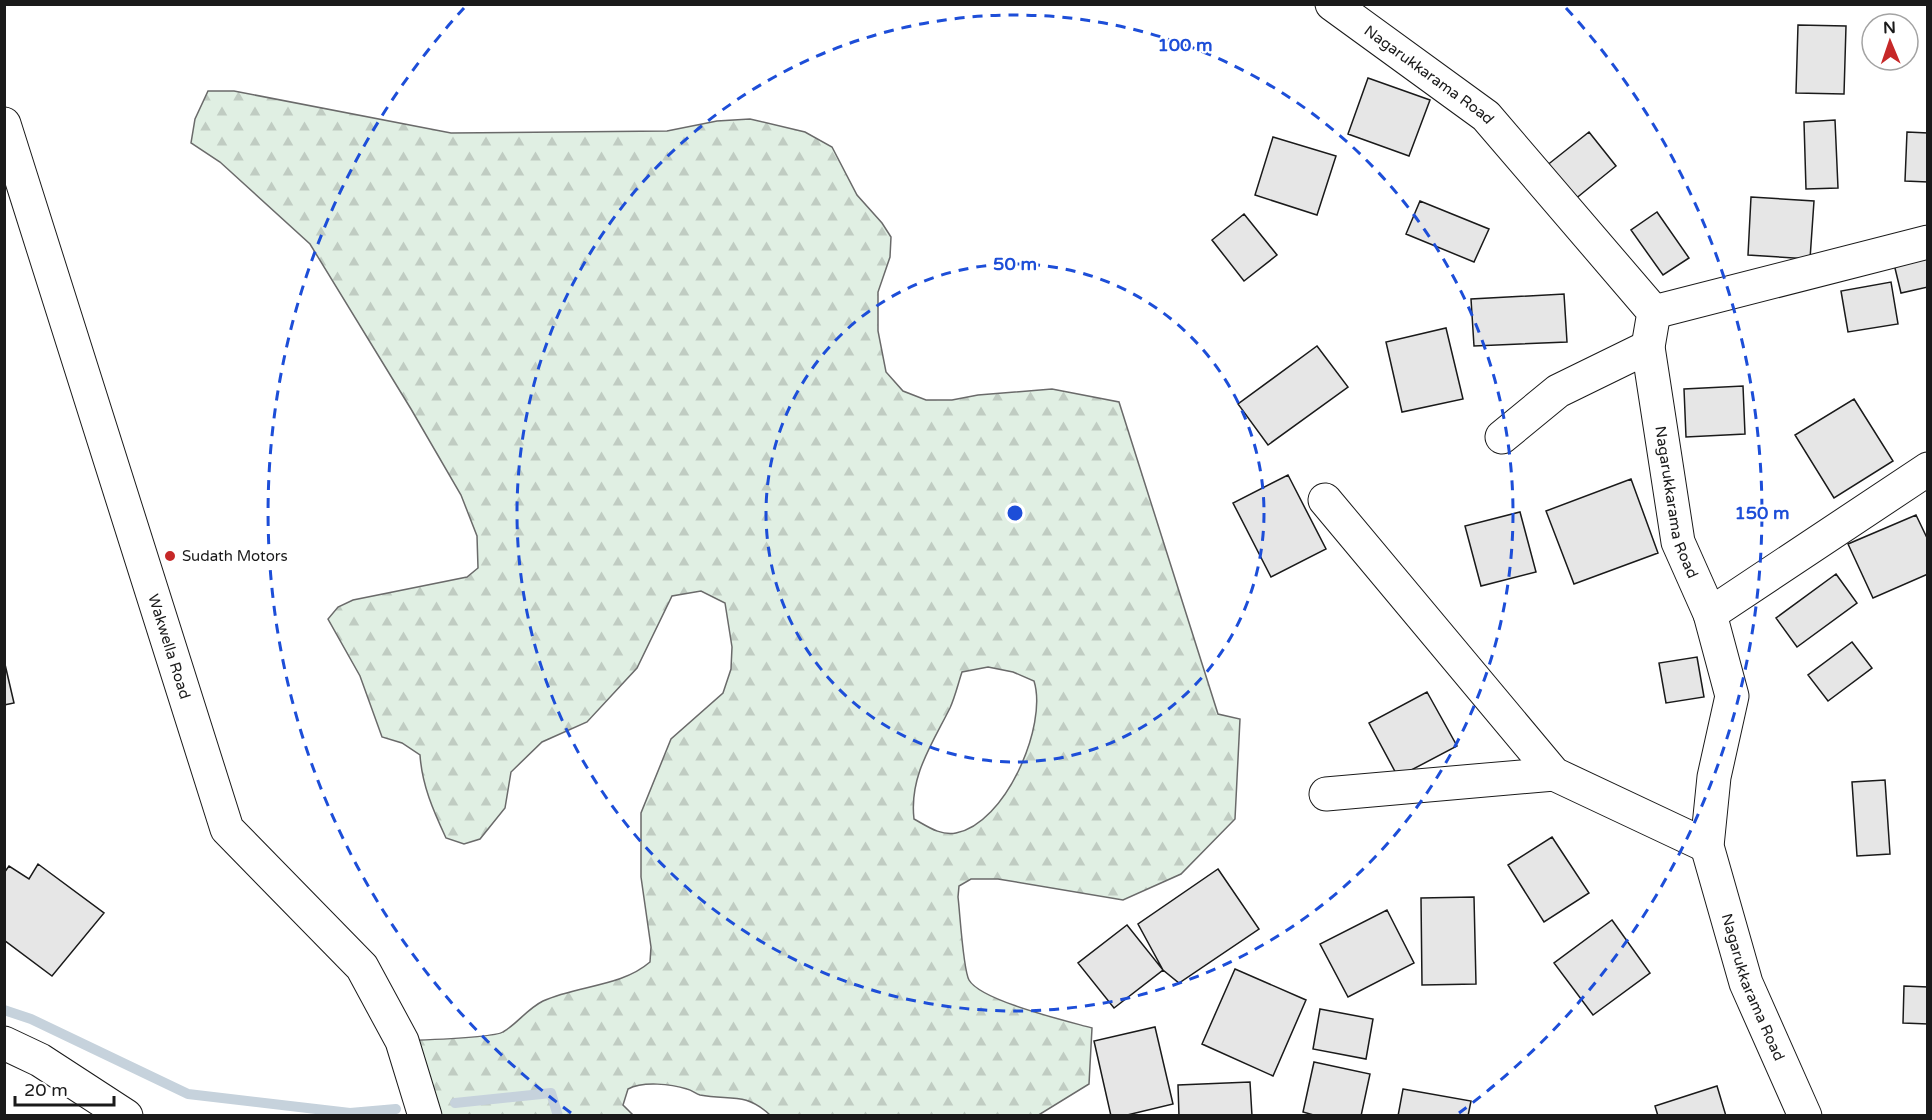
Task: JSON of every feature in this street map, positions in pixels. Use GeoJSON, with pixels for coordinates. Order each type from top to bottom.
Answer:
{"type":"FeatureCollection","features":[{"type":"Feature","properties":{"kind":"street","name":"Nagarukkarama Road"},"geometry":{"type":"LineString","coordinates":[[1332,4],[1486,116],[1654,312],[1648,347],[1678,542],[1710,614],[1732,696],[1714,777],[1707,846],[1746,983],[1805,1116]]}},
{"type":"Feature","properties":{"kind":"street","name":"Wakwella Road"},"geometry":{"type":"LineString","coordinates":[[4,124],[117,488],[227,829],[362,967],[402,1041],[425,1116]]}},
{"type":"Feature","properties":{"kind":"street"},"geometry":{"type":"LineString","coordinates":[[1654,312],[1928,242]]}},
{"type":"Feature","properties":{"kind":"street"},"geometry":{"type":"LineString","coordinates":[[1502,437],[1558,391],[1648,347]]}},
{"type":"Feature","properties":{"kind":"street"},"geometry":{"type":"LineString","coordinates":[[1710,614],[1928,469]]}},
{"type":"Feature","properties":{"kind":"street"},"geometry":{"type":"LineString","coordinates":[[1326,500],[1554,774],[1707,846]]}},
{"type":"Feature","properties":{"kind":"street"},"geometry":{"type":"LineString","coordinates":[[1326,794],[1554,774]]}},
{"type":"Feature","properties":{"kind":"street"},"geometry":{"type":"LineString","coordinates":[[4,1043],[40,1060],[126,1116]]}},
{"type":"Feature","properties":{"kind":"green space"},"geometry":{"type":"Polygon","coordinates":[[[208,91],[234,91],[451,133],[667,131],[717,121],[750,119],[805,132],[832,147],[857,195],[882,223],[891,237],[890,257],[878,292],[878,331],[886,372],[903,391],[926,400],[952,400],[978,395],[1052,389],[1119,402],[1218,714],[1240,719],[1235,819],[1181,874],[1123,900],[998,879],[971,879],[959,886],[958,897],[963,953],[969,980],[977,988],[1007,1003],[1092,1028],[1089,1084],[1037,1116],[770,1115],[761,1107],[744,1100],[710,1097],[680,1087],[657,1084],[634,1086],[628,1089],[623,1105],[633,1115],[425,1115],[402,1041],[497,1034],[508,1029],[543,1001],[613,981],[639,970],[650,962],[651,947],[641,877],[641,813],[671,739],[723,693],[731,669],[732,647],[725,603],[701,591],[672,596],[637,668],[587,722],[542,742],[511,772],[505,808],[480,839],[464,844],[446,838],[426,787],[420,755],[402,743],[382,737],[360,676],[328,619],[338,607],[353,600],[467,577],[478,568],[477,536],[461,495],[310,244],[220,162],[191,143],[195,119],[208,91]],[[988,667],[962,672],[952,704],[918,775],[913,804],[914,819],[939,832],[956,833],[974,826],[991,812],[1006,793],[1019,770],[1028,746],[1035,722],[1037,700],[1034,681],[1013,672],[988,667]]]}},
{"type":"Feature","properties":{"kind":"building"},"geometry":{"type":"Polygon","coordinates":[[[1798,25],[1846,26],[1844,94],[1796,93],[1798,25]]]}},
{"type":"Feature","properties":{"kind":"building"},"geometry":{"type":"Polygon","coordinates":[[[1368,78],[1430,100],[1409,156],[1348,134],[1368,78]]]}},
{"type":"Feature","properties":{"kind":"building"},"geometry":{"type":"Polygon","coordinates":[[[1835,120],[1838,188],[1806,189],[1804,122],[1835,120]]]}},
{"type":"Feature","properties":{"kind":"building"},"geometry":{"type":"Polygon","coordinates":[[[1589,132],[1616,166],[1569,204],[1541,170],[1589,132]]]}},
{"type":"Feature","properties":{"kind":"building"},"geometry":{"type":"Polygon","coordinates":[[[1907,132],[1928,133],[1928,182],[1905,181],[1907,132]]]}},
{"type":"Feature","properties":{"kind":"building"},"geometry":{"type":"Polygon","coordinates":[[[1273,137],[1336,156],[1317,215],[1255,195],[1273,137]]]}},
{"type":"Feature","properties":{"kind":"building"},"geometry":{"type":"Polygon","coordinates":[[[1751,197],[1814,201],[1810,259],[1748,255],[1751,197]]]}},
{"type":"Feature","properties":{"kind":"building"},"geometry":{"type":"Polygon","coordinates":[[[1420,201],[1489,229],[1474,262],[1406,234],[1420,201]]]}},
{"type":"Feature","properties":{"kind":"building"},"geometry":{"type":"Polygon","coordinates":[[[1657,212],[1689,258],[1663,275],[1631,230],[1657,212]]]}},
{"type":"Feature","properties":{"kind":"building"},"geometry":{"type":"Polygon","coordinates":[[[1244,214],[1277,255],[1244,281],[1212,240],[1244,214]]]}},
{"type":"Feature","properties":{"kind":"building"},"geometry":{"type":"Polygon","coordinates":[[[1928,256],[1928,287],[1901,293],[1894,264],[1928,256]]]}},
{"type":"Feature","properties":{"kind":"building"},"geometry":{"type":"Polygon","coordinates":[[[1891,282],[1898,324],[1848,332],[1841,291],[1891,282]]]}},
{"type":"Feature","properties":{"kind":"building"},"geometry":{"type":"Polygon","coordinates":[[[1564,294],[1567,342],[1474,346],[1471,299],[1564,294]]]}},
{"type":"Feature","properties":{"kind":"building"},"geometry":{"type":"Polygon","coordinates":[[[1446,328],[1463,399],[1402,412],[1386,342],[1446,328]]]}},
{"type":"Feature","properties":{"kind":"building"},"geometry":{"type":"Polygon","coordinates":[[[1317,346],[1348,387],[1268,445],[1238,404],[1317,346]]]}},
{"type":"Feature","properties":{"kind":"building"},"geometry":{"type":"Polygon","coordinates":[[[1743,386],[1745,434],[1686,437],[1684,389],[1743,386]]]}},
{"type":"Feature","properties":{"kind":"building"},"geometry":{"type":"Polygon","coordinates":[[[1854,399],[1893,461],[1834,498],[1795,435],[1854,399]]]}},
{"type":"Feature","properties":{"kind":"building"},"geometry":{"type":"Polygon","coordinates":[[[1288,475],[1326,549],[1271,577],[1233,503],[1288,475]]]}},
{"type":"Feature","properties":{"kind":"building"},"geometry":{"type":"Polygon","coordinates":[[[1631,479],[1658,553],[1574,584],[1546,511],[1631,479]]]}},
{"type":"Feature","properties":{"kind":"building"},"geometry":{"type":"Polygon","coordinates":[[[1520,512],[1536,572],[1481,586],[1465,526],[1520,512]]]}},
{"type":"Feature","properties":{"kind":"building"},"geometry":{"type":"Polygon","coordinates":[[[1916,515],[1928,540],[1928,574],[1873,598],[1848,544],[1916,515]]]}},
{"type":"Feature","properties":{"kind":"building"},"geometry":{"type":"Polygon","coordinates":[[[1836,574],[1857,603],[1797,647],[1776,618],[1836,574]]]}},
{"type":"Feature","properties":{"kind":"building"},"geometry":{"type":"Polygon","coordinates":[[[1852,642],[1872,668],[1828,701],[1808,675],[1852,642]]]}},
{"type":"Feature","properties":{"kind":"building"},"geometry":{"type":"Polygon","coordinates":[[[1697,657],[1704,697],[1666,703],[1659,663],[1697,657]]]}},
{"type":"Feature","properties":{"kind":"building"},"geometry":{"type":"Polygon","coordinates":[[[4,660],[14,703],[4,705],[4,660]]]}},
{"type":"Feature","properties":{"kind":"building"},"geometry":{"type":"Polygon","coordinates":[[[1427,692],[1457,746],[1398,777],[1369,723],[1427,692]]]}},
{"type":"Feature","properties":{"kind":"building"},"geometry":{"type":"Polygon","coordinates":[[[1885,780],[1890,854],[1857,856],[1852,782],[1885,780]]]}},
{"type":"Feature","properties":{"kind":"building"},"geometry":{"type":"Polygon","coordinates":[[[1552,837],[1589,893],[1544,922],[1508,865],[1552,837]]]}},
{"type":"Feature","properties":{"kind":"building"},"geometry":{"type":"Polygon","coordinates":[[[38,864],[104,913],[52,976],[4,940],[4,873],[9,866],[29,879],[38,864]]]}},
{"type":"Feature","properties":{"kind":"building"},"geometry":{"type":"Polygon","coordinates":[[[1218,869],[1259,929],[1179,983],[1163,970],[1138,924],[1218,869]]]}},
{"type":"Feature","properties":{"kind":"building"},"geometry":{"type":"Polygon","coordinates":[[[1474,897],[1476,984],[1422,985],[1421,898],[1474,897]]]}},
{"type":"Feature","properties":{"kind":"building"},"geometry":{"type":"Polygon","coordinates":[[[1387,910],[1414,963],[1348,997],[1320,944],[1387,910]]]}},
{"type":"Feature","properties":{"kind":"building"},"geometry":{"type":"Polygon","coordinates":[[[1612,920],[1650,973],[1593,1015],[1554,963],[1612,920]]]}},
{"type":"Feature","properties":{"kind":"building"},"geometry":{"type":"Polygon","coordinates":[[[1127,925],[1163,970],[1114,1008],[1078,963],[1127,925]]]}},
{"type":"Feature","properties":{"kind":"building"},"geometry":{"type":"Polygon","coordinates":[[[1235,969],[1306,1000],[1273,1076],[1202,1044],[1235,969]]]}},
{"type":"Feature","properties":{"kind":"building"},"geometry":{"type":"Polygon","coordinates":[[[1904,986],[1928,987],[1928,1024],[1903,1023],[1904,986]]]}},
{"type":"Feature","properties":{"kind":"building"},"geometry":{"type":"Polygon","coordinates":[[[1320,1009],[1373,1019],[1366,1059],[1313,1049],[1320,1009]]]}},
{"type":"Feature","properties":{"kind":"building"},"geometry":{"type":"Polygon","coordinates":[[[1155,1027],[1173,1104],[1123,1116],[1111,1116],[1094,1041],[1155,1027]]]}},
{"type":"Feature","properties":{"kind":"building"},"geometry":{"type":"Polygon","coordinates":[[[1314,1062],[1370,1074],[1361,1116],[1317,1116],[1303,1112],[1314,1062]]]}},
{"type":"Feature","properties":{"kind":"building"},"geometry":{"type":"Polygon","coordinates":[[[1250,1082],[1252,1116],[1179,1116],[1178,1085],[1250,1082]]]}},
{"type":"Feature","properties":{"kind":"building"},"geometry":{"type":"Polygon","coordinates":[[[1717,1086],[1726,1116],[1658,1116],[1655,1106],[1717,1086]]]}},
{"type":"Feature","properties":{"kind":"building"},"geometry":{"type":"Polygon","coordinates":[[[1403,1089],[1471,1101],[1468,1116],[1398,1116],[1403,1089]]]}},
{"type":"Feature","properties":{"kind":"waterway"},"geometry":{"type":"LineString","coordinates":[[4,1010],[31,1019],[188,1094],[350,1113],[396,1109]]}},
{"type":"Feature","properties":{"kind":"waterway"},"geometry":{"type":"LineString","coordinates":[[455,1103],[551,1093],[558,1116]]}},
{"type":"Feature","properties":{"kind":"place","name":"Sudath Motors"},"geometry":{"type":"Point","coordinates":[170,556]}}]}
